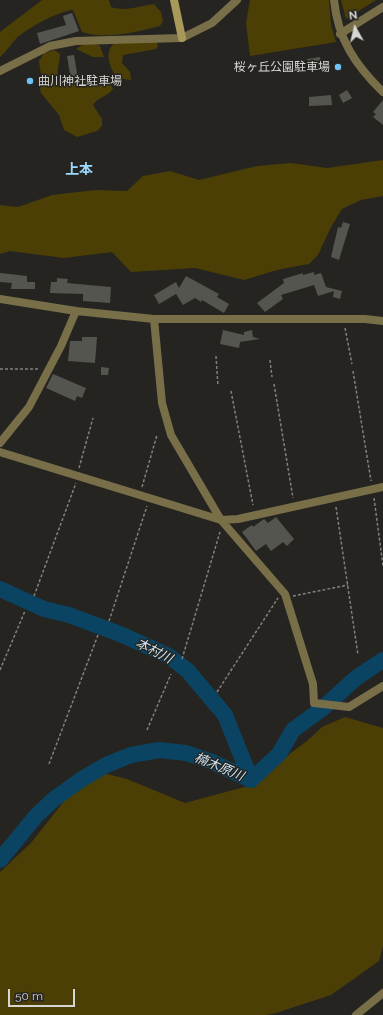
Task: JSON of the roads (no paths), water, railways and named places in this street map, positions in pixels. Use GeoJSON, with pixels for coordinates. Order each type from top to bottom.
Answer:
{"type":"FeatureCollection","features":[{"type":"Feature","properties":{"kind":"street"},"geometry":{"type":"LineString","coordinates":[[174,0],[182,38]]}},
{"type":"Feature","properties":{"kind":"street"},"geometry":{"type":"LineString","coordinates":[[0,71],[50,46],[76,41],[182,38],[212,23],[237,0]]}},
{"type":"Feature","properties":{"kind":"street"},"geometry":{"type":"LineString","coordinates":[[334,0],[340,34],[356,61],[383,92]]}},
{"type":"Feature","properties":{"kind":"street"},"geometry":{"type":"LineString","coordinates":[[340,34],[383,7]]}},
{"type":"Feature","properties":{"kind":"street"},"geometry":{"type":"LineString","coordinates":[[0,299],[76,311],[154,319],[365,319],[383,321]]}},
{"type":"Feature","properties":{"kind":"street"},"geometry":{"type":"LineString","coordinates":[[0,444],[29,407],[61,346],[76,311]]}},
{"type":"Feature","properties":{"kind":"street"},"geometry":{"type":"LineString","coordinates":[[154,319],[162,403],[171,435],[221,520],[285,594],[312,684],[314,703],[349,707],[383,686]]}},
{"type":"Feature","properties":{"kind":"street"},"geometry":{"type":"LineString","coordinates":[[0,452],[221,520],[238,519],[383,488]]}},
{"type":"Feature","properties":{"kind":"street"},"geometry":{"type":"LineString","coordinates":[[356,1015],[383,993]]}},
{"type":"Feature","properties":{"kind":"waterway","name":"本村川"},"geometry":{"type":"LineString","coordinates":[[0,589],[44,609],[69,615],[120,634],[169,656],[188,671],[225,715],[251,780]]}},
{"type":"Feature","properties":{"kind":"waterway","name":"楠木原川"},"geometry":{"type":"LineString","coordinates":[[251,780],[279,754],[293,730],[323,708],[356,678],[383,660]]}},
{"type":"Feature","properties":{"kind":"waterway","name":"楠木原川"},"geometry":{"type":"LineString","coordinates":[[0,860],[36,816],[54,799],[82,779],[106,765],[131,755],[159,750],[186,753],[210,761],[251,780]]}},
{"type":"Feature","properties":{"kind":"place","name":"桜ヶ丘公園駐車場"},"geometry":{"type":"Point","coordinates":[338,67]}},
{"type":"Feature","properties":{"kind":"place","name":"曲川神社駐車場"},"geometry":{"type":"Point","coordinates":[30,81]}},
{"type":"Feature","properties":{"kind":"district","name":"上本"},"geometry":{"type":"Point","coordinates":[79,170]}}]}
